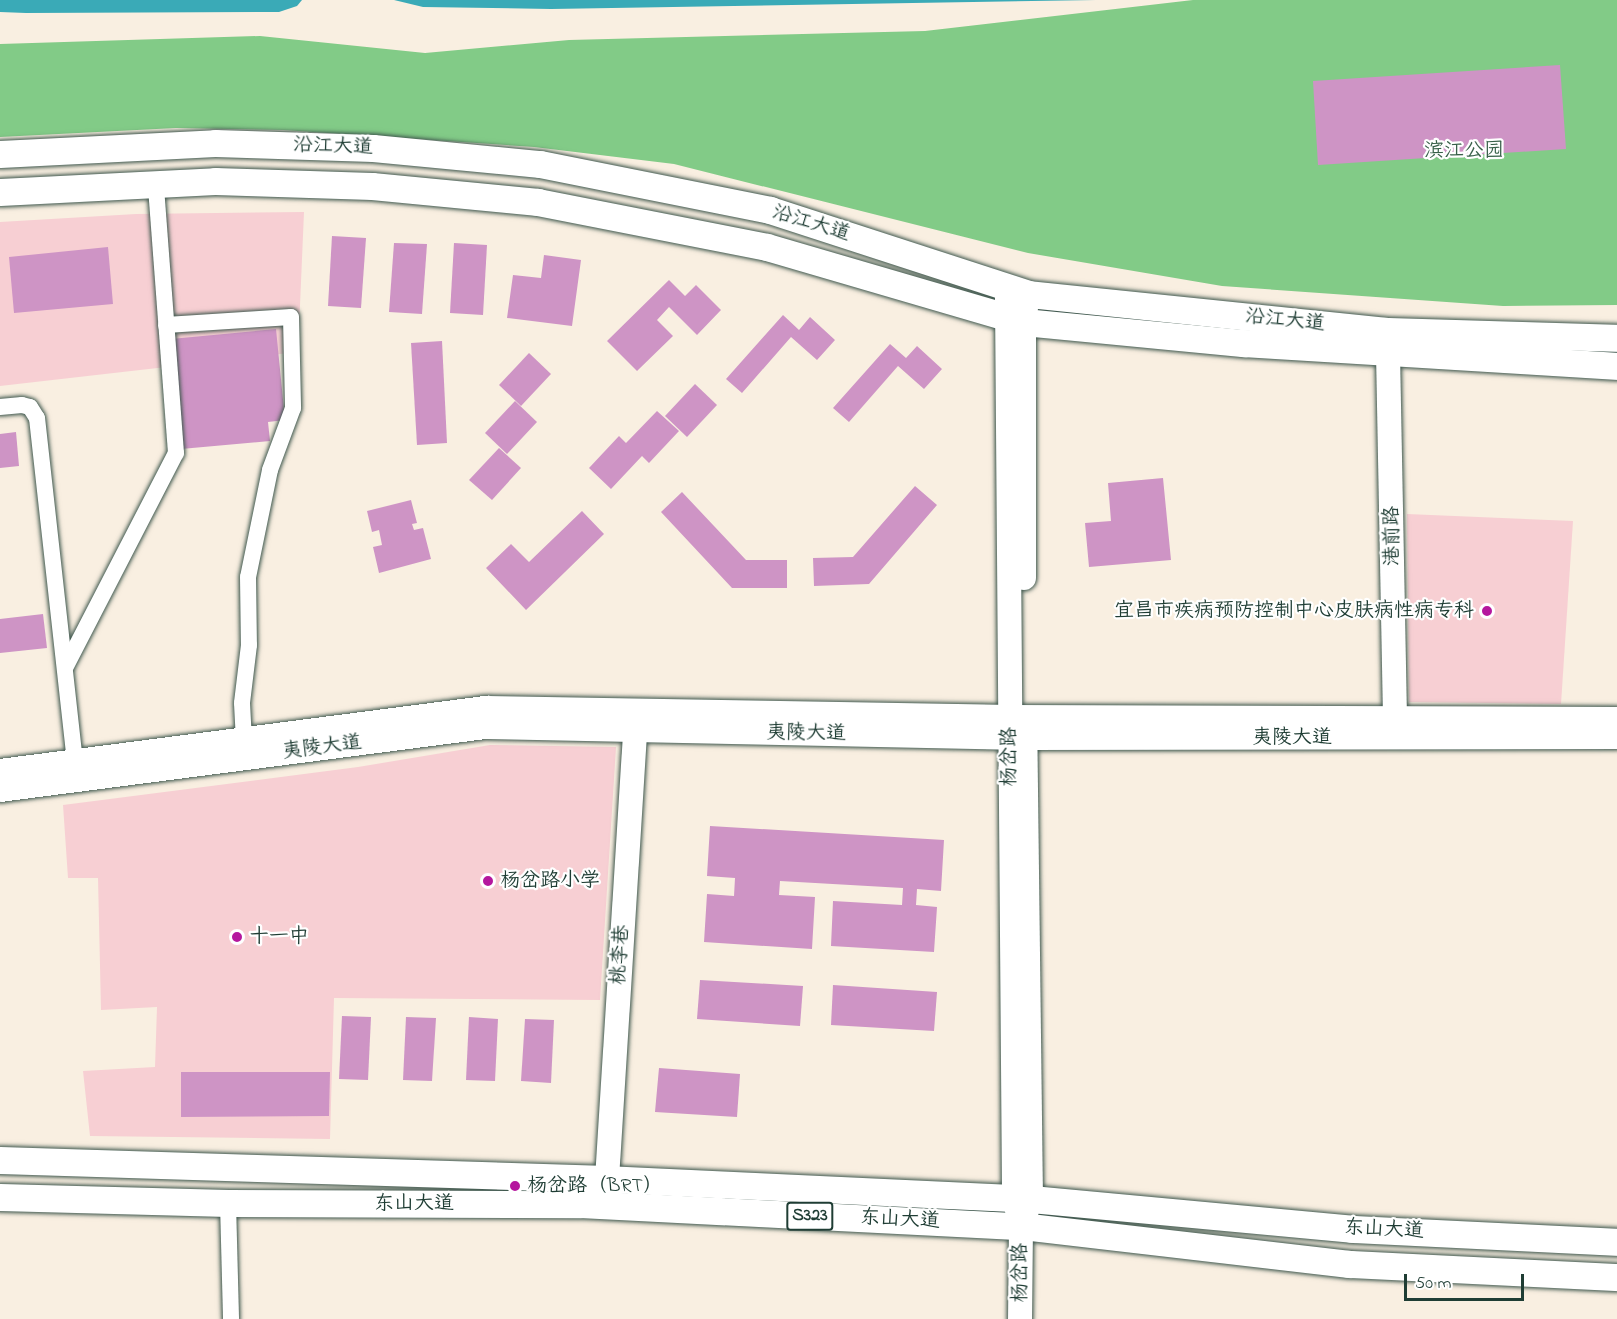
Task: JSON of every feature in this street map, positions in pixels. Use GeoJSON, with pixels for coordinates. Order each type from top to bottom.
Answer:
{"type":"FeatureCollection","features":[{"type":"Feature","properties":{"kind":"main road","name":"沿江大道"},"geometry":{"type":"LineString","coordinates":[[0,154],[215,143],[373,148],[540,164],[770,210],[1019,290],[1385,331],[1617,338]]}},
{"type":"Feature","properties":{"kind":"main road","name":"沿江大道"},"geometry":{"type":"LineString","coordinates":[[0,192],[215,181],[372,186],[538,202],[767,247],[1014,319],[1388,353],[1617,366]]}},
{"type":"Feature","properties":{"kind":"main road","name":"杨岔路"},"geometry":{"type":"LineString","coordinates":[[1019,290],[1014,319],[1023,1199],[1020,1319]]}},
{"type":"Feature","properties":{"kind":"main road","name":"港前路"},"geometry":{"type":"LineString","coordinates":[[1388,353],[1395,719]]}},
{"type":"Feature","properties":{"kind":"main road","name":"夷陵大道"},"geometry":{"type":"LineString","coordinates":[[0,771],[487,708],[1018,727],[1617,737]]}},
{"type":"Feature","properties":{"kind":"main road","name":"夷陵大道"},"geometry":{"type":"LineString","coordinates":[[0,790],[488,727],[634,731],[1018,727],[1395,719],[1617,719]]}},
{"type":"Feature","properties":{"kind":"main road","name":"桃李巷"},"geometry":{"type":"LineString","coordinates":[[607,1179],[634,731]]}},
{"type":"Feature","properties":{"kind":"main road","name":"东山大道"},"geometry":{"type":"LineString","coordinates":[[0,1160],[607,1179],[1023,1199],[1352,1229],[1617,1242]]}},
{"type":"Feature","properties":{"kind":"main road","name":"东山大道"},"geometry":{"type":"LineString","coordinates":[[0,1197],[228,1203],[580,1204],[1021,1226],[1349,1264],[1617,1277]]}},
{"type":"Feature","properties":{"kind":"street"},"geometry":{"type":"LineString","coordinates":[[64,668],[176,453],[156,184]]}},
{"type":"Feature","properties":{"kind":"street"},"geometry":{"type":"LineString","coordinates":[[166,325],[291,317],[293,408],[270,470],[248,578],[249,645],[242,703],[244,740]]}},
{"type":"Feature","properties":{"kind":"street"},"geometry":{"type":"LineString","coordinates":[[0,407],[22,405],[30,408],[37,418],[75,762]]}},
{"type":"Feature","properties":{"kind":"street"},"geometry":{"type":"LineString","coordinates":[[228,1203],[231,1319]]}},
{"type":"Feature","properties":{"kind":"shaded area"},"geometry":{"type":"Polygon","coordinates":[[[304,212],[298,352],[0,386],[0,222],[136,214],[304,212]]]}},
{"type":"Feature","properties":{"kind":"shaded area","name":"宜昌市疾病预防控制中心皮肤病性病专科"},"geometry":{"type":"Polygon","coordinates":[[[1407,514],[1573,521],[1561,704],[1409,702],[1407,514]]]}},
{"type":"Feature","properties":{"kind":"shaded area"},"geometry":{"type":"Polygon","coordinates":[[[490,745],[616,747],[600,1000],[334,998],[330,1139],[90,1136],[83,1071],[155,1067],[157,1007],[101,1010],[98,878],[68,878],[63,805],[358,767],[490,745]]]}},
{"type":"Feature","properties":{"kind":"green space","name":"滨江公园"},"geometry":{"type":"Polygon","coordinates":[[[1193,0],[1617,0],[1617,305],[1503,306],[1222,286],[1028,253],[674,164],[534,147],[283,130],[176,128],[0,137],[0,44],[260,36],[425,53],[569,40],[925,31],[1193,0]]]}},
{"type":"Feature","properties":{"kind":"water"},"geometry":{"type":"Polygon","coordinates":[[[0,0],[302,0],[297,6],[279,12],[26,13],[0,12],[0,0]]]}},
{"type":"Feature","properties":{"kind":"water"},"geometry":{"type":"Polygon","coordinates":[[[394,0],[1096,0],[551,9],[423,7],[394,0]]]}},
{"type":"Feature","properties":{"kind":"building"},"geometry":{"type":"Polygon","coordinates":[[[1560,65],[1566,149],[1318,165],[1313,81],[1560,65]]]}},
{"type":"Feature","properties":{"kind":"building"},"geometry":{"type":"Polygon","coordinates":[[[332,236],[366,238],[361,308],[328,306],[332,236]]]}},
{"type":"Feature","properties":{"kind":"building"},"geometry":{"type":"Polygon","coordinates":[[[394,243],[427,244],[422,314],[389,312],[394,243]]]}},
{"type":"Feature","properties":{"kind":"building"},"geometry":{"type":"Polygon","coordinates":[[[454,243],[487,245],[483,315],[450,313],[454,243]]]}},
{"type":"Feature","properties":{"kind":"building"},"geometry":{"type":"Polygon","coordinates":[[[108,247],[113,304],[14,313],[9,257],[108,247]]]}},
{"type":"Feature","properties":{"kind":"building"},"geometry":{"type":"Polygon","coordinates":[[[544,255],[581,260],[572,326],[507,318],[513,275],[541,278],[544,255]]]}},
{"type":"Feature","properties":{"kind":"building"},"geometry":{"type":"Polygon","coordinates":[[[669,280],[685,296],[696,285],[721,310],[697,335],[669,307],[657,320],[673,336],[637,371],[607,341],[669,280]]]}},
{"type":"Feature","properties":{"kind":"building"},"geometry":{"type":"Polygon","coordinates":[[[783,315],[799,330],[810,317],[835,340],[817,360],[791,337],[742,393],[726,379],[783,315]]]}},
{"type":"Feature","properties":{"kind":"building"},"geometry":{"type":"Polygon","coordinates":[[[276,329],[285,420],[268,422],[270,441],[181,449],[171,339],[276,329]]]}},
{"type":"Feature","properties":{"kind":"building"},"geometry":{"type":"Polygon","coordinates":[[[442,341],[447,443],[417,445],[411,343],[442,341]]]}},
{"type":"Feature","properties":{"kind":"building"},"geometry":{"type":"Polygon","coordinates":[[[890,344],[906,358],[917,346],[942,369],[924,389],[898,366],[849,422],[833,408],[890,344]]]}},
{"type":"Feature","properties":{"kind":"building"},"geometry":{"type":"Polygon","coordinates":[[[529,353],[551,374],[521,406],[499,385],[529,353]]]}},
{"type":"Feature","properties":{"kind":"building"},"geometry":{"type":"Polygon","coordinates":[[[695,384],[717,405],[687,437],[665,416],[695,384]]]}},
{"type":"Feature","properties":{"kind":"building"},"geometry":{"type":"Polygon","coordinates":[[[515,401],[537,422],[507,454],[485,433],[515,401]]]}},
{"type":"Feature","properties":{"kind":"building"},"geometry":{"type":"Polygon","coordinates":[[[657,411],[679,431],[649,463],[642,456],[611,489],[589,468],[619,436],[626,443],[657,411]]]}},
{"type":"Feature","properties":{"kind":"building"},"geometry":{"type":"Polygon","coordinates":[[[16,432],[19,466],[0,468],[0,434],[16,432]]]}},
{"type":"Feature","properties":{"kind":"building"},"geometry":{"type":"Polygon","coordinates":[[[499,448],[521,468],[492,500],[469,480],[499,448]]]}},
{"type":"Feature","properties":{"kind":"building"},"geometry":{"type":"Polygon","coordinates":[[[1163,478],[1171,560],[1089,567],[1085,523],[1111,521],[1108,483],[1163,478]]]}},
{"type":"Feature","properties":{"kind":"building"},"geometry":{"type":"Polygon","coordinates":[[[915,486],[937,505],[869,584],[814,586],[813,558],[853,557],[915,486]]]}},
{"type":"Feature","properties":{"kind":"building"},"geometry":{"type":"Polygon","coordinates":[[[682,492],[746,560],[787,560],[787,588],[732,588],[661,512],[682,492]]]}},
{"type":"Feature","properties":{"kind":"building"},"geometry":{"type":"Polygon","coordinates":[[[411,500],[417,523],[412,524],[414,530],[423,528],[431,559],[379,573],[373,547],[382,545],[379,530],[372,532],[367,511],[411,500]]]}},
{"type":"Feature","properties":{"kind":"building"},"geometry":{"type":"Polygon","coordinates":[[[582,511],[604,534],[526,610],[486,568],[511,544],[529,562],[582,511]]]}},
{"type":"Feature","properties":{"kind":"building"},"geometry":{"type":"Polygon","coordinates":[[[43,614],[47,648],[0,653],[0,619],[43,614]]]}},
{"type":"Feature","properties":{"kind":"building"},"geometry":{"type":"Polygon","coordinates":[[[710,826],[944,840],[941,891],[917,889],[916,905],[937,907],[934,952],[831,946],[833,901],[902,905],[903,888],[780,881],[779,895],[815,897],[812,949],[704,942],[707,894],[734,896],[735,878],[707,876],[710,826]]]}},
{"type":"Feature","properties":{"kind":"building"},"geometry":{"type":"Polygon","coordinates":[[[700,980],[803,986],[800,1026],[697,1019],[700,980]]]}},
{"type":"Feature","properties":{"kind":"building"},"geometry":{"type":"Polygon","coordinates":[[[833,985],[937,992],[934,1031],[831,1025],[833,985]]]}},
{"type":"Feature","properties":{"kind":"building"},"geometry":{"type":"Polygon","coordinates":[[[342,1016],[371,1017],[368,1080],[339,1079],[342,1016]]]}},
{"type":"Feature","properties":{"kind":"building"},"geometry":{"type":"Polygon","coordinates":[[[406,1017],[436,1018],[432,1081],[403,1080],[406,1017]]]}},
{"type":"Feature","properties":{"kind":"building"},"geometry":{"type":"Polygon","coordinates":[[[469,1017],[498,1019],[495,1081],[466,1080],[469,1017]]]}},
{"type":"Feature","properties":{"kind":"building"},"geometry":{"type":"Polygon","coordinates":[[[525,1019],[554,1020],[551,1083],[521,1081],[525,1019]]]}},
{"type":"Feature","properties":{"kind":"building"},"geometry":{"type":"Polygon","coordinates":[[[659,1068],[740,1074],[737,1117],[655,1112],[659,1068]]]}},
{"type":"Feature","properties":{"kind":"building"},"geometry":{"type":"Polygon","coordinates":[[[181,1072],[330,1072],[329,1116],[181,1117],[181,1072]]]}},
{"type":"Feature","properties":{"kind":"place","name":"宜昌市疾病预防控制中心皮肤病性病专科"},"geometry":{"type":"Point","coordinates":[1487,611]}},
{"type":"Feature","properties":{"kind":"place","name":"杨岔路小学"},"geometry":{"type":"Point","coordinates":[488,881]}},
{"type":"Feature","properties":{"kind":"place","name":"十一中"},"geometry":{"type":"Point","coordinates":[237,937]}},
{"type":"Feature","properties":{"kind":"place","name":"杨岔路（BRT）"},"geometry":{"type":"Point","coordinates":[515,1186]}}]}
